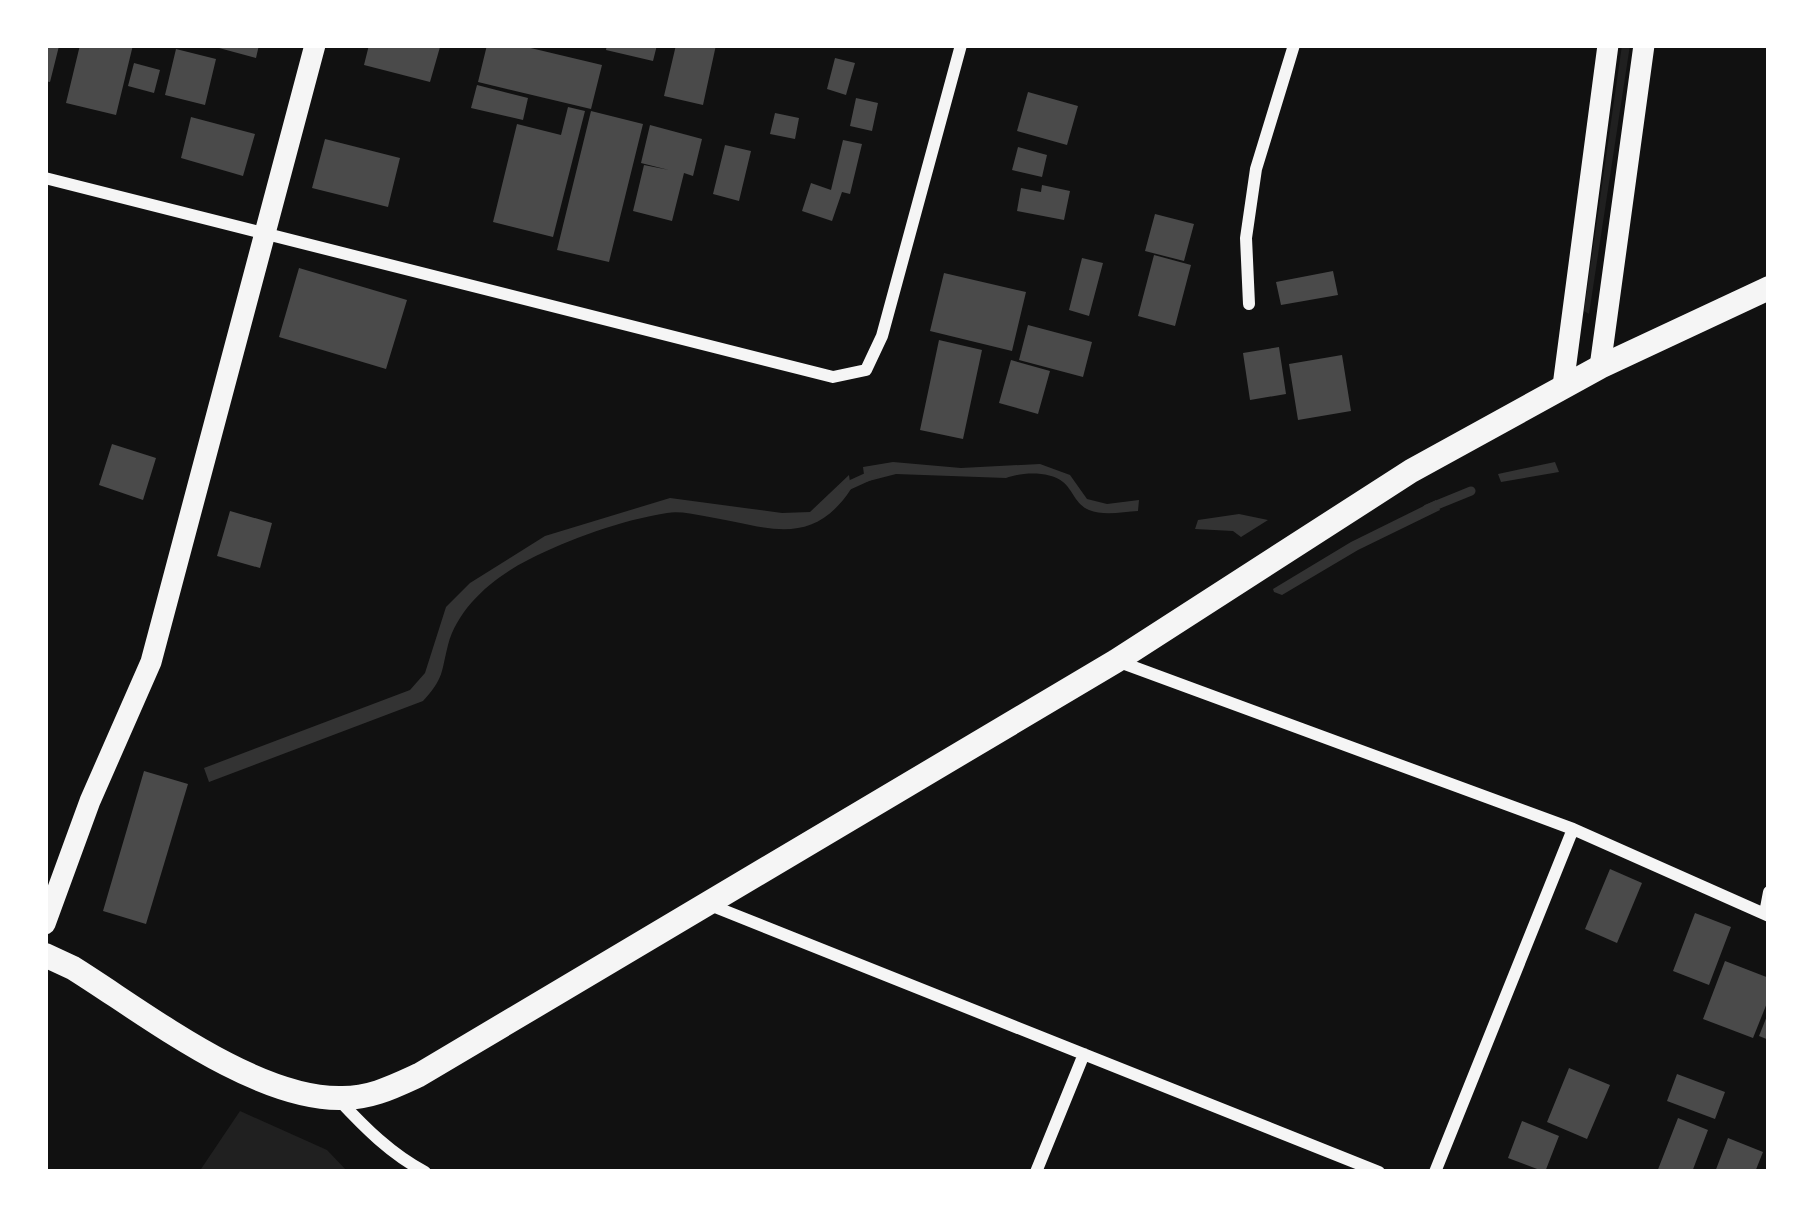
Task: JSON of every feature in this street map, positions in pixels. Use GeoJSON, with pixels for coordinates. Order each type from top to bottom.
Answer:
{"type":"FeatureCollection","features":[{"type":"Feature","properties":{"kind":"main road"},"geometry":{"type":"LineString","coordinates":[[45,955],[236,1070],[287,1090],[337,1099],[374,1095],[419,1075],[1115,661],[1411,471],[1600,367],[1769,288]]}},
{"type":"Feature","properties":{"kind":"street"},"geometry":{"type":"LineString","coordinates":[[45,924],[90,801],[151,662],[315,45]]}},
{"type":"Feature","properties":{"kind":"street"},"geometry":{"type":"LineString","coordinates":[[45,178],[833,377],[866,370],[882,336],[962,45]]}},
{"type":"Feature","properties":{"kind":"street"},"geometry":{"type":"LineString","coordinates":[[1249,304],[1246,238],[1256,170],[1294,45]]}},
{"type":"Feature","properties":{"kind":"street"},"geometry":{"type":"LineString","coordinates":[[1563,386],[1609,45]]}},
{"type":"Feature","properties":{"kind":"street"},"geometry":{"type":"LineString","coordinates":[[1600,367],[1643,45]]}},
{"type":"Feature","properties":{"kind":"street"},"geometry":{"type":"LineString","coordinates":[[1115,661],[1573,829],[1767,915],[1769,892]]}},
{"type":"Feature","properties":{"kind":"street"},"geometry":{"type":"LineString","coordinates":[[1435,1172],[1573,829]]}},
{"type":"Feature","properties":{"kind":"street"},"geometry":{"type":"LineString","coordinates":[[709,904],[1379,1172]]}},
{"type":"Feature","properties":{"kind":"street"},"geometry":{"type":"LineString","coordinates":[[1036,1172],[1084,1054]]}},
{"type":"Feature","properties":{"kind":"street"},"geometry":{"type":"LineString","coordinates":[[337,1099],[368,1131],[425,1172]]}},
{"type":"Feature","properties":{"kind":"shaded area"},"geometry":{"type":"Polygon","coordinates":[[[1622,45],[1630,45],[1589,314],[1584,311],[1622,45]]]}},
{"type":"Feature","properties":{"kind":"shaded area"},"geometry":{"type":"Polygon","coordinates":[[[893,462],[961,468],[1040,464],[1070,475],[1087,499],[1107,504],[1139,500],[1138,511],[1089,510],[1063,482],[1043,474],[1006,478],[896,474],[865,482],[863,467],[893,462]]]}},
{"type":"Feature","properties":{"kind":"shaded area"},"geometry":{"type":"Polygon","coordinates":[[[1555,462],[1559,472],[1501,482],[1498,474],[1555,462]]]}},
{"type":"Feature","properties":{"kind":"shaded area"},"geometry":{"type":"Polygon","coordinates":[[[849,475],[851,489],[836,508],[803,527],[767,528],[672,512],[614,525],[544,552],[503,575],[469,606],[453,631],[438,681],[423,701],[209,782],[204,768],[410,690],[425,673],[446,607],[470,583],[545,536],[670,498],[782,513],[810,512],[849,475]]]}},
{"type":"Feature","properties":{"kind":"shaded area"},"geometry":{"type":"Polygon","coordinates":[[[1436,500],[1440,510],[1358,550],[1282,595],[1274,592],[1351,542],[1436,500]]]}},
{"type":"Feature","properties":{"kind":"shaded area"},"geometry":{"type":"Polygon","coordinates":[[[1239,514],[1268,520],[1241,537],[1233,531],[1195,529],[1198,520],[1239,514]]]}},
{"type":"Feature","properties":{"kind":"shaded area"},"geometry":{"type":"Polygon","coordinates":[[[240,1111],[327,1150],[348,1172],[199,1172],[240,1111]]]}},
{"type":"Feature","properties":{"kind":"building"},"geometry":{"type":"Polygon","coordinates":[[[45,45],[59,46],[50,82],[45,81],[45,45]]]}},
{"type":"Feature","properties":{"kind":"building"},"geometry":{"type":"Polygon","coordinates":[[[80,45],[133,45],[116,115],[66,103],[80,45]]]}},
{"type":"Feature","properties":{"kind":"building"},"geometry":{"type":"Polygon","coordinates":[[[208,45],[259,45],[256,58],[208,45]]]}},
{"type":"Feature","properties":{"kind":"building"},"geometry":{"type":"Polygon","coordinates":[[[369,45],[440,47],[430,82],[364,65],[369,45]]]}},
{"type":"Feature","properties":{"kind":"building"},"geometry":{"type":"Polygon","coordinates":[[[487,45],[518,45],[602,65],[591,109],[478,82],[487,45]]]}},
{"type":"Feature","properties":{"kind":"building"},"geometry":{"type":"Polygon","coordinates":[[[607,45],[657,45],[653,61],[606,50],[607,45]]]}},
{"type":"Feature","properties":{"kind":"building"},"geometry":{"type":"Polygon","coordinates":[[[676,45],[716,45],[703,105],[664,96],[676,45]]]}},
{"type":"Feature","properties":{"kind":"building"},"geometry":{"type":"Polygon","coordinates":[[[176,49],[216,59],[205,105],[165,95],[176,49]]]}},
{"type":"Feature","properties":{"kind":"building"},"geometry":{"type":"Polygon","coordinates":[[[835,58],[855,63],[846,95],[827,89],[835,58]]]}},
{"type":"Feature","properties":{"kind":"building"},"geometry":{"type":"Polygon","coordinates":[[[134,63],[160,70],[154,93],[128,86],[134,63]]]}},
{"type":"Feature","properties":{"kind":"building"},"geometry":{"type":"Polygon","coordinates":[[[477,85],[528,98],[523,120],[471,108],[477,85]]]}},
{"type":"Feature","properties":{"kind":"building"},"geometry":{"type":"Polygon","coordinates":[[[1028,92],[1078,106],[1067,145],[1017,131],[1028,92]]]}},
{"type":"Feature","properties":{"kind":"building"},"geometry":{"type":"Polygon","coordinates":[[[856,98],[878,103],[872,131],[850,126],[856,98]]]}},
{"type":"Feature","properties":{"kind":"building"},"geometry":{"type":"Polygon","coordinates":[[[568,107],[585,111],[553,237],[493,222],[517,124],[561,135],[568,107]]]}},
{"type":"Feature","properties":{"kind":"building"},"geometry":{"type":"Polygon","coordinates":[[[591,111],[643,124],[609,262],[557,250],[591,111]]]}},
{"type":"Feature","properties":{"kind":"building"},"geometry":{"type":"Polygon","coordinates":[[[775,113],[799,118],[795,139],[770,134],[775,113]]]}},
{"type":"Feature","properties":{"kind":"building"},"geometry":{"type":"Polygon","coordinates":[[[191,117],[255,134],[243,176],[181,158],[191,117]]]}},
{"type":"Feature","properties":{"kind":"building"},"geometry":{"type":"Polygon","coordinates":[[[650,125],[702,139],[693,176],[684,173],[672,221],[633,211],[644,165],[669,170],[641,163],[650,125]]]}},
{"type":"Feature","properties":{"kind":"building"},"geometry":{"type":"Polygon","coordinates":[[[325,139],[400,158],[388,207],[312,188],[325,139]]]}},
{"type":"Feature","properties":{"kind":"building"},"geometry":{"type":"Polygon","coordinates":[[[843,140],[862,144],[850,194],[842,192],[832,221],[802,211],[811,183],[831,190],[843,140]]]}},
{"type":"Feature","properties":{"kind":"building"},"geometry":{"type":"Polygon","coordinates":[[[725,145],[751,151],[739,201],[713,194],[725,145]]]}},
{"type":"Feature","properties":{"kind":"building"},"geometry":{"type":"Polygon","coordinates":[[[1018,147],[1047,155],[1042,177],[1012,170],[1018,147]]]}},
{"type":"Feature","properties":{"kind":"building"},"geometry":{"type":"Polygon","coordinates":[[[1042,185],[1070,191],[1064,220],[1017,211],[1021,188],[1041,192],[1042,185]]]}},
{"type":"Feature","properties":{"kind":"building"},"geometry":{"type":"Polygon","coordinates":[[[1155,214],[1194,224],[1184,261],[1145,251],[1155,214]]]}},
{"type":"Feature","properties":{"kind":"building"},"geometry":{"type":"Polygon","coordinates":[[[1154,255],[1191,265],[1175,326],[1138,316],[1154,255]]]}},
{"type":"Feature","properties":{"kind":"building"},"geometry":{"type":"Polygon","coordinates":[[[1082,258],[1103,263],[1089,316],[1069,310],[1082,258]]]}},
{"type":"Feature","properties":{"kind":"building"},"geometry":{"type":"Polygon","coordinates":[[[299,268],[407,300],[386,369],[279,337],[299,268]]]}},
{"type":"Feature","properties":{"kind":"building"},"geometry":{"type":"Polygon","coordinates":[[[1333,271],[1338,295],[1281,305],[1276,282],[1333,271]]]}},
{"type":"Feature","properties":{"kind":"building"},"geometry":{"type":"Polygon","coordinates":[[[944,273],[1026,292],[1012,351],[930,331],[944,273]]]}},
{"type":"Feature","properties":{"kind":"building"},"geometry":{"type":"Polygon","coordinates":[[[1028,325],[1092,342],[1083,377],[1019,360],[1028,325]]]}},
{"type":"Feature","properties":{"kind":"building"},"geometry":{"type":"Polygon","coordinates":[[[939,340],[982,350],[963,439],[920,430],[939,340]]]}},
{"type":"Feature","properties":{"kind":"building"},"geometry":{"type":"Polygon","coordinates":[[[1279,347],[1286,394],[1250,400],[1243,353],[1279,347]]]}},
{"type":"Feature","properties":{"kind":"building"},"geometry":{"type":"Polygon","coordinates":[[[1342,355],[1351,411],[1298,420],[1289,364],[1342,355]]]}},
{"type":"Feature","properties":{"kind":"building"},"geometry":{"type":"Polygon","coordinates":[[[1011,360],[1050,371],[1038,414],[999,403],[1011,360]]]}},
{"type":"Feature","properties":{"kind":"building"},"geometry":{"type":"Polygon","coordinates":[[[112,444],[156,458],[143,500],[99,485],[112,444]]]}},
{"type":"Feature","properties":{"kind":"building"},"geometry":{"type":"Polygon","coordinates":[[[230,511],[272,523],[260,568],[217,556],[230,511]]]}},
{"type":"Feature","properties":{"kind":"building"},"geometry":{"type":"Polygon","coordinates":[[[144,771],[188,784],[146,924],[103,911],[144,771]]]}},
{"type":"Feature","properties":{"kind":"building"},"geometry":{"type":"Polygon","coordinates":[[[1610,869],[1642,883],[1617,943],[1585,929],[1610,869]]]}},
{"type":"Feature","properties":{"kind":"building"},"geometry":{"type":"Polygon","coordinates":[[[1695,913],[1731,927],[1709,985],[1673,971],[1695,913]]]}},
{"type":"Feature","properties":{"kind":"building"},"geometry":{"type":"Polygon","coordinates":[[[1725,961],[1769,978],[1769,998],[1753,1038],[1703,1019],[1725,961]]]}},
{"type":"Feature","properties":{"kind":"building"},"geometry":{"type":"Polygon","coordinates":[[[1769,1011],[1769,1040],[1759,1036],[1769,1011]]]}},
{"type":"Feature","properties":{"kind":"building"},"geometry":{"type":"Polygon","coordinates":[[[1569,1068],[1610,1085],[1587,1139],[1547,1122],[1569,1068]]]}},
{"type":"Feature","properties":{"kind":"building"},"geometry":{"type":"Polygon","coordinates":[[[1677,1074],[1725,1092],[1715,1119],[1667,1101],[1677,1074]]]}},
{"type":"Feature","properties":{"kind":"building"},"geometry":{"type":"Polygon","coordinates":[[[1678,1118],[1708,1130],[1692,1172],[1657,1172],[1678,1118]]]}},
{"type":"Feature","properties":{"kind":"building"},"geometry":{"type":"Polygon","coordinates":[[[1522,1121],[1559,1136],[1545,1172],[1508,1158],[1522,1121]]]}},
{"type":"Feature","properties":{"kind":"building"},"geometry":{"type":"Polygon","coordinates":[[[1728,1138],[1763,1152],[1755,1172],[1715,1172],[1728,1138]]]}},
{"type":"Feature","properties":{"kind":"waterway"},"geometry":{"type":"LineString","coordinates":[[843,488],[876,473]]}},
{"type":"Feature","properties":{"kind":"waterway"},"geometry":{"type":"LineString","coordinates":[[1427,509],[1471,491]]}}]}
